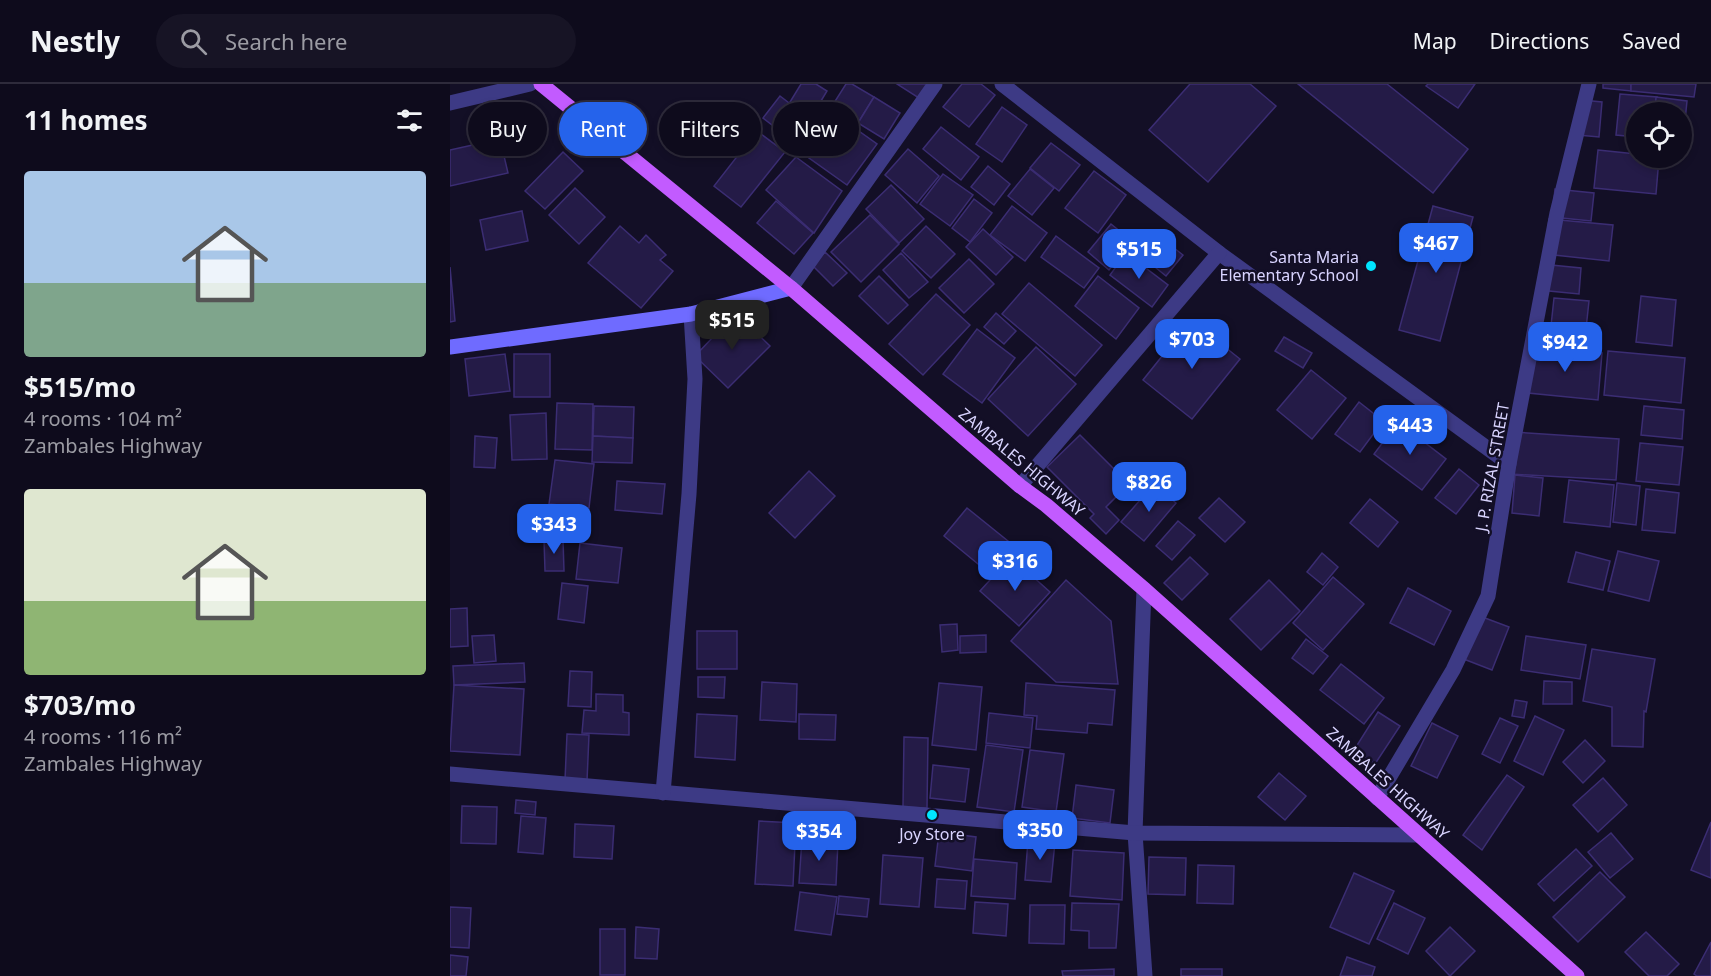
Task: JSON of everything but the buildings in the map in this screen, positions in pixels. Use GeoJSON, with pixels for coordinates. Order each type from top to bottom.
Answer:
{"type":"FeatureCollection","features":[{"type":"Feature","properties":{"kind":"main road","name":"ZAMBALES HIGHWAY"},"geometry":{"type":"LineString","coordinates":[[541,84],[791,288],[1020,486],[1144,589],[1577,976]]}},
{"type":"Feature","properties":{"kind":"street"},"geometry":{"type":"LineString","coordinates":[[450,103],[530,84]]}},
{"type":"Feature","properties":{"kind":"street"},"geometry":{"type":"LineString","coordinates":[[450,346],[692,314],[791,288],[936,84]]}},
{"type":"Feature","properties":{"kind":"street"},"geometry":{"type":"LineString","coordinates":[[1002,84],[1219,254],[1509,464]]}},
{"type":"Feature","properties":{"kind":"street","name":"J. P. RIZAL STREET"},"geometry":{"type":"LineString","coordinates":[[1377,798],[1454,670],[1488,596],[1509,464],[1557,213],[1589,84]]}},
{"type":"Feature","properties":{"kind":"street"},"geometry":{"type":"LineString","coordinates":[[1020,486],[1219,254]]}},
{"type":"Feature","properties":{"kind":"street"},"geometry":{"type":"LineString","coordinates":[[663,793],[689,494],[695,379],[692,314]]}},
{"type":"Feature","properties":{"kind":"street"},"geometry":{"type":"LineString","coordinates":[[1144,589],[1135,833],[1145,976]]}},
{"type":"Feature","properties":{"kind":"street"},"geometry":{"type":"LineString","coordinates":[[450,774],[1135,833],[1418,835]]}},
{"type":"Feature","properties":{"kind":"place","name":"Santa Maria Elementary School"},"geometry":{"type":"Point","coordinates":[1371,266]}},
{"type":"Feature","properties":{"kind":"place","name":"Joy Store"},"geometry":{"type":"Point","coordinates":[932,815]}}]}
